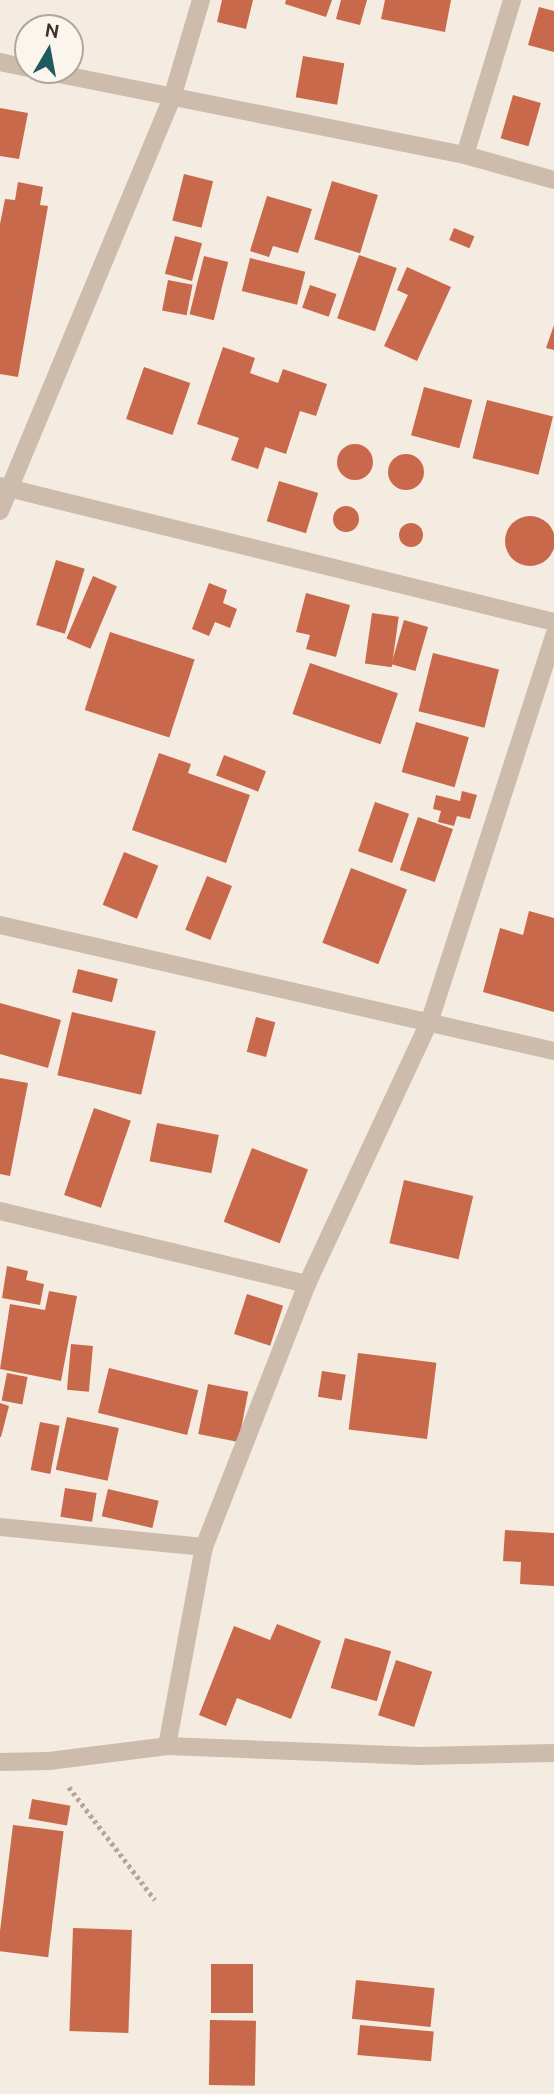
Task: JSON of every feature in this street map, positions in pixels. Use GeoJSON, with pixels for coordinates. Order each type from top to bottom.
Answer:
{"type":"FeatureCollection","features":[{"type":"Feature","properties":{"kind":"street"},"geometry":{"type":"LineString","coordinates":[[0,511],[4,487],[172,98],[201,0]]}},
{"type":"Feature","properties":{"kind":"street"},"geometry":{"type":"LineString","coordinates":[[465,155],[512,0]]}},
{"type":"Feature","properties":{"kind":"street"},"geometry":{"type":"LineString","coordinates":[[84,79],[465,155],[554,180]]}},
{"type":"Feature","properties":{"kind":"street"},"geometry":{"type":"LineString","coordinates":[[4,487],[554,622]]}},
{"type":"Feature","properties":{"kind":"street"},"geometry":{"type":"LineString","coordinates":[[167,1746],[204,1547],[307,1284],[430,1020],[554,635]]}},
{"type":"Feature","properties":{"kind":"street"},"geometry":{"type":"LineString","coordinates":[[0,925],[430,1020],[554,1051]]}},
{"type":"Feature","properties":{"kind":"street"},"geometry":{"type":"LineString","coordinates":[[0,1211],[307,1284]]}},
{"type":"Feature","properties":{"kind":"street"},"geometry":{"type":"LineString","coordinates":[[0,1527],[204,1547]]}},
{"type":"Feature","properties":{"kind":"street"},"geometry":{"type":"LineString","coordinates":[[0,1762],[50,1761],[167,1746],[418,1756],[554,1752]]}},
{"type":"Feature","properties":{"kind":"path"},"geometry":{"type":"LineString","coordinates":[[50,1761],[155,1900]]}},
{"type":"Feature","properties":{"kind":"building"},"geometry":{"type":"Polygon","coordinates":[[[222,0],[253,0],[246,29],[217,22],[222,0]]]}},
{"type":"Feature","properties":{"kind":"building"},"geometry":{"type":"Polygon","coordinates":[[[286,0],[332,0],[326,17],[285,4],[286,0]]]}},
{"type":"Feature","properties":{"kind":"building"},"geometry":{"type":"Polygon","coordinates":[[[341,0],[367,0],[360,25],[336,19],[341,0]]]}},
{"type":"Feature","properties":{"kind":"building"},"geometry":{"type":"Polygon","coordinates":[[[385,0],[451,0],[445,32],[381,19],[385,0]]]}},
{"type":"Feature","properties":{"kind":"building"},"geometry":{"type":"Polygon","coordinates":[[[539,7],[554,11],[554,52],[528,45],[539,7]]]}},
{"type":"Feature","properties":{"kind":"building"},"geometry":{"type":"Polygon","coordinates":[[[303,56],[344,63],[337,105],[296,97],[303,56]]]}},
{"type":"Feature","properties":{"kind":"building"},"geometry":{"type":"Polygon","coordinates":[[[513,95],[541,103],[528,146],[501,138],[513,95]]]}},
{"type":"Feature","properties":{"kind":"building"},"geometry":{"type":"Polygon","coordinates":[[[0,108],[28,113],[19,159],[0,156],[0,108]]]}},
{"type":"Feature","properties":{"kind":"building"},"geometry":{"type":"Polygon","coordinates":[[[184,174],[213,181],[201,228],[172,221],[184,174]]]}},
{"type":"Feature","properties":{"kind":"building"},"geometry":{"type":"Polygon","coordinates":[[[332,181],[378,195],[360,253],[314,239],[332,181]]]}},
{"type":"Feature","properties":{"kind":"building"},"geometry":{"type":"Polygon","coordinates":[[[18,182],[43,187],[40,205],[48,206],[18,377],[0,374],[0,224],[5,199],[15,200],[18,182]]]}},
{"type":"Feature","properties":{"kind":"building"},"geometry":{"type":"Polygon","coordinates":[[[267,196],[312,209],[298,253],[273,246],[269,257],[250,251],[267,196]]]}},
{"type":"Feature","properties":{"kind":"building"},"geometry":{"type":"Polygon","coordinates":[[[454,228],[474,236],[470,248],[449,240],[454,228]]]}},
{"type":"Feature","properties":{"kind":"building"},"geometry":{"type":"Polygon","coordinates":[[[175,236],[202,243],[192,281],[165,274],[175,236]]]}},
{"type":"Feature","properties":{"kind":"building"},"geometry":{"type":"Polygon","coordinates":[[[359,255],[397,268],[375,331],[337,318],[359,255]]]}},
{"type":"Feature","properties":{"kind":"building"},"geometry":{"type":"Polygon","coordinates":[[[204,256],[228,262],[214,320],[189,314],[204,256]]]}},
{"type":"Feature","properties":{"kind":"building"},"geometry":{"type":"Polygon","coordinates":[[[250,258],[305,272],[297,305],[242,291],[250,258]]]}},
{"type":"Feature","properties":{"kind":"building"},"geometry":{"type":"Polygon","coordinates":[[[407,267],[451,287],[417,361],[384,346],[408,295],[397,290],[407,267]]]}},
{"type":"Feature","properties":{"kind":"building"},"geometry":{"type":"Polygon","coordinates":[[[168,280],[193,285],[187,315],[162,310],[168,280]]]}},
{"type":"Feature","properties":{"kind":"building"},"geometry":{"type":"Polygon","coordinates":[[[310,285],[336,294],[329,317],[302,308],[310,285]]]}},
{"type":"Feature","properties":{"kind":"building"},"geometry":{"type":"Polygon","coordinates":[[[554,325],[554,350],[546,348],[554,325]]]}},
{"type":"Feature","properties":{"kind":"building"},"geometry":{"type":"Polygon","coordinates":[[[223,347],[255,358],[250,373],[278,383],[283,369],[327,384],[316,416],[300,411],[286,454],[265,447],[258,469],[231,460],[239,438],[197,424],[223,347]]]}},
{"type":"Feature","properties":{"kind":"building"},"geometry":{"type":"Polygon","coordinates":[[[144,367],[190,383],[172,435],[126,419],[144,367]]]}},
{"type":"Feature","properties":{"kind":"building"},"geometry":{"type":"Polygon","coordinates":[[[424,387],[472,400],[459,448],[411,435],[424,387]]]}},
{"type":"Feature","properties":{"kind":"building"},"geometry":{"type":"Polygon","coordinates":[[[487,400],[553,416],[538,475],[472,458],[487,400]]]}},
{"type":"Feature","properties":{"kind":"building"},"geometry":{"type":"Polygon","coordinates":[[[355,444],[368,449],[373,462],[368,475],[355,480],[342,475],[337,462],[342,449],[355,444]]]}},
{"type":"Feature","properties":{"kind":"building"},"geometry":{"type":"Polygon","coordinates":[[[406,454],[419,459],[424,472],[419,485],[406,490],[393,485],[388,472],[393,459],[406,454]]]}},
{"type":"Feature","properties":{"kind":"building"},"geometry":{"type":"Polygon","coordinates":[[[279,481],[318,493],[306,533],[267,521],[279,481]]]}},
{"type":"Feature","properties":{"kind":"building"},"geometry":{"type":"Polygon","coordinates":[[[346,506],[355,510],[359,519],[355,528],[346,532],[337,528],[333,519],[337,510],[346,506]]]}},
{"type":"Feature","properties":{"kind":"building"},"geometry":{"type":"Polygon","coordinates":[[[530,516],[548,523],[555,541],[548,559],[530,566],[512,559],[505,541],[512,523],[530,516]]]}},
{"type":"Feature","properties":{"kind":"building"},"geometry":{"type":"Polygon","coordinates":[[[411,523],[419,527],[423,535],[419,543],[411,547],[403,543],[399,535],[403,527],[411,523]]]}},
{"type":"Feature","properties":{"kind":"building"},"geometry":{"type":"Polygon","coordinates":[[[56,560],[85,569],[65,634],[36,625],[56,560]]]}},
{"type":"Feature","properties":{"kind":"building"},"geometry":{"type":"Polygon","coordinates":[[[93,576],[117,586],[90,649],[66,639],[93,576]]]}},
{"type":"Feature","properties":{"kind":"building"},"geometry":{"type":"Polygon","coordinates":[[[209,583],[227,590],[223,603],[237,609],[230,628],[215,622],[209,636],[192,629],[209,583]]]}},
{"type":"Feature","properties":{"kind":"building"},"geometry":{"type":"Polygon","coordinates":[[[306,593],[350,605],[336,657],[306,649],[310,635],[296,632],[306,593]]]}},
{"type":"Feature","properties":{"kind":"building"},"geometry":{"type":"Polygon","coordinates":[[[372,613],[399,617],[392,667],[365,664],[372,613]]]}},
{"type":"Feature","properties":{"kind":"building"},"geometry":{"type":"Polygon","coordinates":[[[404,620],[428,627],[415,671],[391,664],[404,620]]]}},
{"type":"Feature","properties":{"kind":"building"},"geometry":{"type":"Polygon","coordinates":[[[110,632],[195,660],[169,737],[85,710],[110,632]]]}},
{"type":"Feature","properties":{"kind":"building"},"geometry":{"type":"Polygon","coordinates":[[[433,653],[499,669],[484,728],[418,711],[433,653]]]}},
{"type":"Feature","properties":{"kind":"building"},"geometry":{"type":"Polygon","coordinates":[[[310,663],[398,693],[380,744],[292,714],[310,663]]]}},
{"type":"Feature","properties":{"kind":"building"},"geometry":{"type":"Polygon","coordinates":[[[416,722],[469,737],[455,787],[402,772],[416,722]]]}},
{"type":"Feature","properties":{"kind":"building"},"geometry":{"type":"Polygon","coordinates":[[[159,753],[191,764],[188,773],[250,795],[226,863],[132,830],[159,753]]]}},
{"type":"Feature","properties":{"kind":"building"},"geometry":{"type":"Polygon","coordinates":[[[224,755],[266,771],[258,792],[216,776],[224,755]]]}},
{"type":"Feature","properties":{"kind":"building"},"geometry":{"type":"Polygon","coordinates":[[[462,791],[477,795],[470,819],[457,816],[454,826],[438,822],[441,811],[433,809],[436,795],[460,801],[462,791]]]}},
{"type":"Feature","properties":{"kind":"building"},"geometry":{"type":"Polygon","coordinates":[[[375,802],[409,814],[392,863],[358,851],[375,802]]]}},
{"type":"Feature","properties":{"kind":"building"},"geometry":{"type":"Polygon","coordinates":[[[418,817],[453,829],[435,882],[400,870],[418,817]]]}},
{"type":"Feature","properties":{"kind":"building"},"geometry":{"type":"Polygon","coordinates":[[[124,852],[158,866],[137,919],[103,905],[124,852]]]}},
{"type":"Feature","properties":{"kind":"building"},"geometry":{"type":"Polygon","coordinates":[[[351,868],[407,890],[378,964],[322,943],[351,868]]]}},
{"type":"Feature","properties":{"kind":"building"},"geometry":{"type":"Polygon","coordinates":[[[207,876],[232,886],[210,940],[185,930],[207,876]]]}},
{"type":"Feature","properties":{"kind":"building"},"geometry":{"type":"Polygon","coordinates":[[[529,911],[554,918],[554,1012],[483,992],[500,928],[523,935],[529,911]]]}},
{"type":"Feature","properties":{"kind":"building"},"geometry":{"type":"Polygon","coordinates":[[[78,969],[118,979],[112,1002],[72,992],[78,969]]]}},
{"type":"Feature","properties":{"kind":"building"},"geometry":{"type":"Polygon","coordinates":[[[0,1003],[61,1020],[48,1068],[0,1054],[0,1003]]]}},
{"type":"Feature","properties":{"kind":"building"},"geometry":{"type":"Polygon","coordinates":[[[72,1012],[156,1031],[141,1095],[57,1075],[72,1012]]]}},
{"type":"Feature","properties":{"kind":"building"},"geometry":{"type":"Polygon","coordinates":[[[256,1017],[275,1022],[266,1057],[247,1052],[256,1017]]]}},
{"type":"Feature","properties":{"kind":"building"},"geometry":{"type":"Polygon","coordinates":[[[0,1078],[28,1083],[10,1176],[0,1174],[0,1078]]]}},
{"type":"Feature","properties":{"kind":"building"},"geometry":{"type":"Polygon","coordinates":[[[94,1108],[131,1121],[101,1208],[64,1195],[94,1108]]]}},
{"type":"Feature","properties":{"kind":"building"},"geometry":{"type":"Polygon","coordinates":[[[157,1123],[219,1135],[211,1173],[150,1161],[157,1123]]]}},
{"type":"Feature","properties":{"kind":"building"},"geometry":{"type":"Polygon","coordinates":[[[252,1148],[308,1170],[280,1243],[224,1222],[252,1148]]]}},
{"type":"Feature","properties":{"kind":"building"},"geometry":{"type":"Polygon","coordinates":[[[404,1180],[473,1196],[459,1259],[389,1243],[404,1180]]]}},
{"type":"Feature","properties":{"kind":"building"},"geometry":{"type":"Polygon","coordinates":[[[7,1266],[28,1271],[26,1280],[44,1284],[40,1305],[2,1298],[7,1266]]]}},
{"type":"Feature","properties":{"kind":"building"},"geometry":{"type":"Polygon","coordinates":[[[49,1291],[77,1296],[61,1381],[0,1369],[10,1304],[45,1310],[49,1291]]]}},
{"type":"Feature","properties":{"kind":"building"},"geometry":{"type":"Polygon","coordinates":[[[247,1294],[283,1306],[270,1346],[234,1334],[247,1294]]]}},
{"type":"Feature","properties":{"kind":"building"},"geometry":{"type":"Polygon","coordinates":[[[71,1344],[93,1346],[89,1392],[67,1390],[71,1344]]]}},
{"type":"Feature","properties":{"kind":"building"},"geometry":{"type":"Polygon","coordinates":[[[358,1353],[436,1363],[427,1439],[349,1429],[358,1353]]]}},
{"type":"Feature","properties":{"kind":"building"},"geometry":{"type":"Polygon","coordinates":[[[109,1368],[198,1390],[187,1435],[98,1413],[109,1368]]]}},
{"type":"Feature","properties":{"kind":"building"},"geometry":{"type":"Polygon","coordinates":[[[322,1371],[346,1375],[342,1400],[318,1397],[322,1371]]]}},
{"type":"Feature","properties":{"kind":"building"},"geometry":{"type":"Polygon","coordinates":[[[7,1373],[28,1377],[22,1404],[2,1400],[7,1373]]]}},
{"type":"Feature","properties":{"kind":"building"},"geometry":{"type":"Polygon","coordinates":[[[208,1384],[248,1392],[239,1442],[198,1434],[208,1384]]]}},
{"type":"Feature","properties":{"kind":"building"},"geometry":{"type":"Polygon","coordinates":[[[0,1403],[9,1406],[1,1437],[0,1437],[0,1403]]]}},
{"type":"Feature","properties":{"kind":"building"},"geometry":{"type":"Polygon","coordinates":[[[67,1417],[119,1428],[108,1481],[56,1470],[67,1417]]]}},
{"type":"Feature","properties":{"kind":"building"},"geometry":{"type":"Polygon","coordinates":[[[40,1422],[60,1426],[50,1474],[31,1470],[40,1422]]]}},
{"type":"Feature","properties":{"kind":"building"},"geometry":{"type":"Polygon","coordinates":[[[65,1488],[97,1493],[92,1522],[60,1517],[65,1488]]]}},
{"type":"Feature","properties":{"kind":"building"},"geometry":{"type":"Polygon","coordinates":[[[108,1489],[159,1501],[152,1528],[102,1516],[108,1489]]]}},
{"type":"Feature","properties":{"kind":"building"},"geometry":{"type":"Polygon","coordinates":[[[505,1530],[554,1533],[554,1586],[520,1584],[521,1562],[503,1561],[505,1530]]]}},
{"type":"Feature","properties":{"kind":"building"},"geometry":{"type":"Polygon","coordinates":[[[277,1624],[321,1641],[291,1719],[237,1698],[226,1726],[199,1715],[234,1626],[270,1640],[277,1624]]]}},
{"type":"Feature","properties":{"kind":"building"},"geometry":{"type":"Polygon","coordinates":[[[345,1638],[391,1651],[377,1701],[331,1688],[345,1638]]]}},
{"type":"Feature","properties":{"kind":"building"},"geometry":{"type":"Polygon","coordinates":[[[396,1660],[432,1672],[414,1727],[378,1715],[396,1660]]]}},
{"type":"Feature","properties":{"kind":"building"},"geometry":{"type":"Polygon","coordinates":[[[32,1799],[70,1806],[67,1825],[29,1819],[32,1799]]]}},
{"type":"Feature","properties":{"kind":"building"},"geometry":{"type":"Polygon","coordinates":[[[13,1825],[64,1831],[48,1957],[0,1951],[13,1825]]]}},
{"type":"Feature","properties":{"kind":"building"},"geometry":{"type":"Polygon","coordinates":[[[73,1928],[132,1930],[128,2033],[69,2031],[73,1928]]]}},
{"type":"Feature","properties":{"kind":"building"},"geometry":{"type":"Polygon","coordinates":[[[211,1964],[253,1964],[253,2013],[211,2013],[211,1964]]]}},
{"type":"Feature","properties":{"kind":"building"},"geometry":{"type":"Polygon","coordinates":[[[356,1980],[435,1988],[430,2027],[352,2019],[356,1980]]]}},
{"type":"Feature","properties":{"kind":"building"},"geometry":{"type":"Polygon","coordinates":[[[210,2020],[256,2021],[255,2086],[209,2085],[210,2020]]]}},
{"type":"Feature","properties":{"kind":"building"},"geometry":{"type":"Polygon","coordinates":[[[360,2025],[434,2031],[431,2061],[357,2055],[360,2025]]]}}]}
